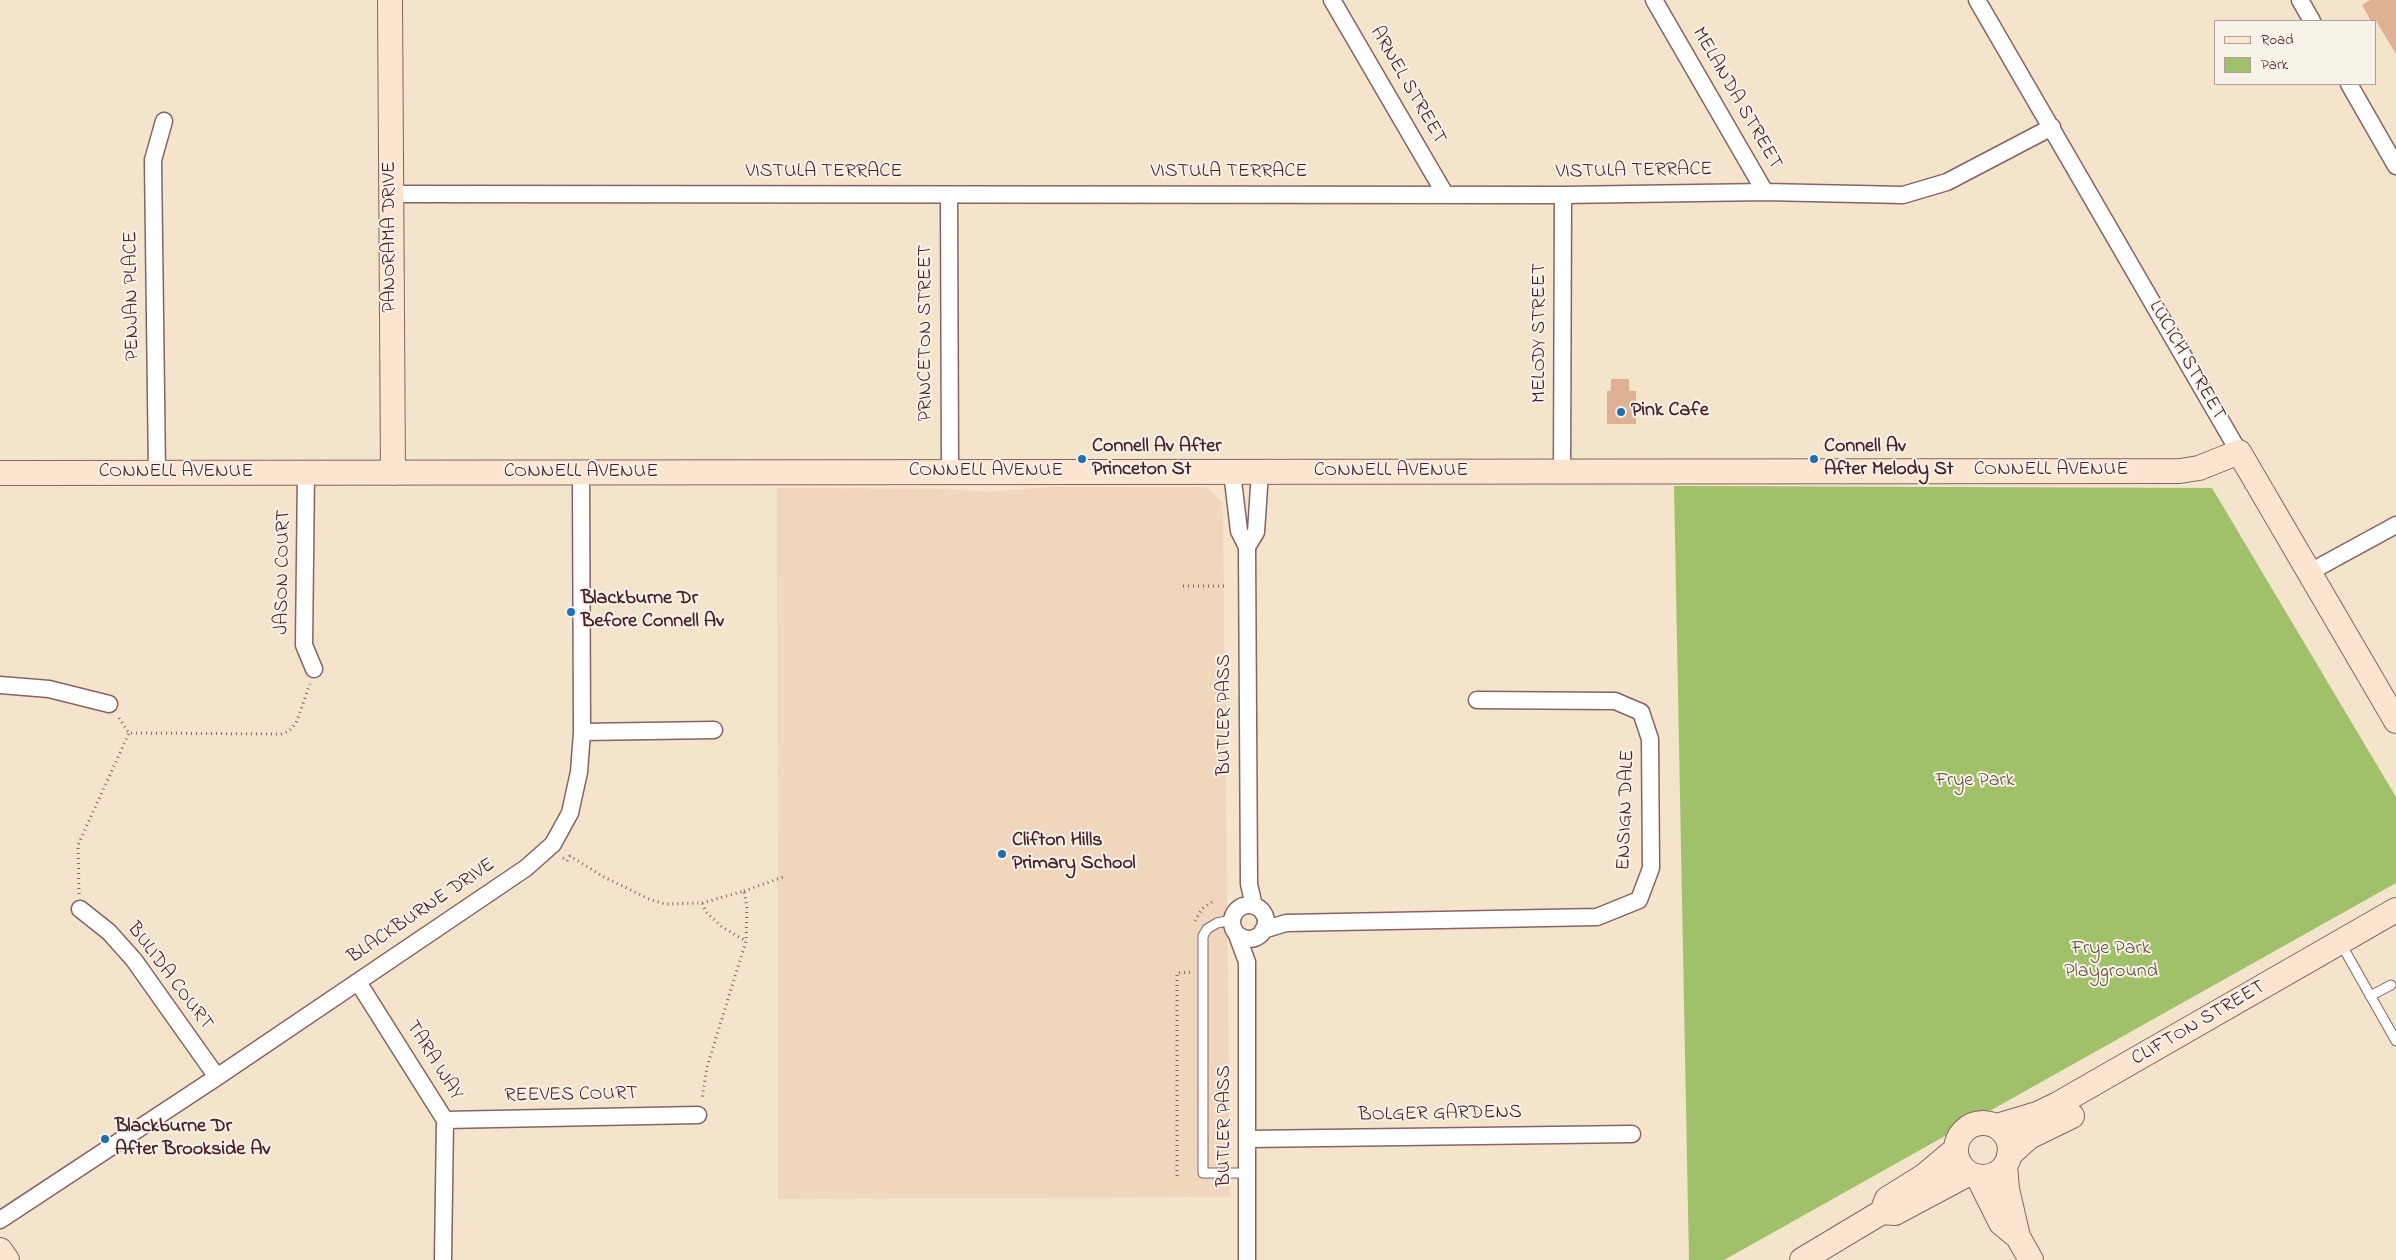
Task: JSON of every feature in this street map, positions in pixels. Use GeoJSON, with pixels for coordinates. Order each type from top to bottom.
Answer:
{"type":"FeatureCollection","features":[{"type":"Feature","properties":{"kind":"street","name":"PANORAMA DRIVE"},"geometry":{"type":"LineString","coordinates":[[390,0],[393,473]]}},
{"type":"Feature","properties":{"kind":"street","name":"ARNEL STREET"},"geometry":{"type":"LineString","coordinates":[[1332,0],[1445,194]]}},
{"type":"Feature","properties":{"kind":"street","name":"MELANDA STREET"},"geometry":{"type":"LineString","coordinates":[[1654,0],[1765,192]]}},
{"type":"Feature","properties":{"kind":"street","name":"LUCICH STREET"},"geometry":{"type":"LineString","coordinates":[[1976,0],[2052,127],[2396,722]]}},
{"type":"Feature","properties":{"kind":"street"},"geometry":{"type":"LineString","coordinates":[[2300,0],[2311,20]]}},
{"type":"Feature","properties":{"kind":"street"},"geometry":{"type":"LineString","coordinates":[[2350,85],[2396,166]]}},
{"type":"Feature","properties":{"kind":"street","name":"PENJAN PLACE"},"geometry":{"type":"LineString","coordinates":[[157,473],[153,160],[164,121]]}},
{"type":"Feature","properties":{"kind":"street","name":"VISTULA TERRACE"},"geometry":{"type":"LineString","coordinates":[[390,194],[1563,195],[1765,192],[1903,195],[1947,182],[2052,127]]}},
{"type":"Feature","properties":{"kind":"street","name":"PRINCETON STREET"},"geometry":{"type":"LineString","coordinates":[[948,195],[950,471]]}},
{"type":"Feature","properties":{"kind":"street","name":"MELODY STREET"},"geometry":{"type":"LineString","coordinates":[[1562,472],[1563,195]]}},
{"type":"Feature","properties":{"kind":"street","name":"CONNELL AVENUE"},"geometry":{"type":"LineString","coordinates":[[0,473],[581,474],[950,471],[2180,471],[2200,468],[2239,452]]}},
{"type":"Feature","properties":{"kind":"street","name":"BUTLER PASS"},"geometry":{"type":"LineString","coordinates":[[1232,472],[1239,532],[1247,547],[1249,884],[1258,909]]}},
{"type":"Feature","properties":{"kind":"street","name":"BUTLER PASS"},"geometry":{"type":"LineString","coordinates":[[1247,547],[1256,532],[1260,472]]}},
{"type":"Feature","properties":{"kind":"street","name":"JASON COURT"},"geometry":{"type":"LineString","coordinates":[[306,473],[304,645],[314,669]]}},
{"type":"Feature","properties":{"kind":"street","name":"BLACKBURNE DRIVE"},"geometry":{"type":"LineString","coordinates":[[0,1220],[217,1077],[526,868],[553,844],[570,813],[579,772],[582,732],[581,474]]}},
{"type":"Feature","properties":{"kind":"street"},"geometry":{"type":"LineString","coordinates":[[2308,572],[2396,525]]}},
{"type":"Feature","properties":{"kind":"street"},"geometry":{"type":"LineString","coordinates":[[0,685],[49,689],[109,704]]}},
{"type":"Feature","properties":{"kind":"street","name":"ENSIGN DALE"},"geometry":{"type":"LineString","coordinates":[[1262,932],[1286,923],[1597,917],[1639,900],[1651,868],[1650,739],[1641,712],[1615,701],[1477,700]]}},
{"type":"Feature","properties":{"kind":"street"},"geometry":{"type":"LineString","coordinates":[[582,732],[714,730]]}},
{"type":"Feature","properties":{"kind":"street","name":"BUTLER PASS"},"geometry":{"type":"LineString","coordinates":[[1247,1260],[1247,962],[1236,921],[1249,884]]}},
{"type":"Feature","properties":{"kind":"street"},"geometry":{"type":"LineString","coordinates":[[1246,906],[1258,909],[1266,918],[1262,932],[1254,939],[1245,939],[1236,921],[1246,906]]}},
{"type":"Feature","properties":{"kind":"street","name":"BULIDA COURT"},"geometry":{"type":"LineString","coordinates":[[80,909],[109,932],[134,960],[217,1077]]}},
{"type":"Feature","properties":{"kind":"street","name":"ENSIGN DALE"},"geometry":{"type":"LineString","coordinates":[[1258,909],[1286,923]]}},
{"type":"Feature","properties":{"kind":"street","name":"CLIFTON STREET"},"geometry":{"type":"LineString","coordinates":[[2008,1160],[2030,1138],[2044,1128],[2087,1108],[2120,1084],[2343,947],[2396,910]]}},
{"type":"Feature","properties":{"kind":"street","name":"CLIFTON STREET"},"geometry":{"type":"LineString","coordinates":[[1996,1126],[2037,1114],[2058,1104],[2343,947],[2396,924]]}},
{"type":"Feature","properties":{"kind":"street","name":"BUTLER PASS"},"geometry":{"type":"LineString","coordinates":[[1247,962],[1262,932]]}},
{"type":"Feature","properties":{"kind":"street","name":"TARA WAY"},"geometry":{"type":"LineString","coordinates":[[358,982],[445,1120],[443,1260]]}},
{"type":"Feature","properties":{"kind":"street","name":"REEVES COURT"},"geometry":{"type":"LineString","coordinates":[[445,1120],[698,1115]]}},
{"type":"Feature","properties":{"kind":"street"},"geometry":{"type":"LineString","coordinates":[[1882,1212],[1887,1199],[1924,1176],[1955,1150],[1960,1134],[1966,1128],[1981,1123],[1996,1126],[2008,1139],[2007,1189],[2018,1237],[2031,1260]]}},
{"type":"Feature","properties":{"kind":"street","name":"BOLGER GARDENS"},"geometry":{"type":"LineString","coordinates":[[1248,1138],[1632,1134]]}},
{"type":"Feature","properties":{"kind":"street"},"geometry":{"type":"LineString","coordinates":[[1955,1150],[1961,1168],[1973,1176],[2001,1223],[2018,1237]]}},
{"type":"Feature","properties":{"kind":"street"},"geometry":{"type":"LineString","coordinates":[[1802,1260],[1882,1212],[1895,1213],[1973,1176],[1994,1175],[2008,1160]]}},
{"type":"Feature","properties":{"kind":"street"},"geometry":{"type":"LineString","coordinates":[[0,1250],[6,1260]]}},
{"type":"Feature","properties":{"kind":"lane"},"geometry":{"type":"LineString","coordinates":[[1236,921],[1217,923],[1207,929],[1203,936],[1203,1173],[1247,1173]]}},
{"type":"Feature","properties":{"kind":"lane"},"geometry":{"type":"LineString","coordinates":[[2343,947],[2396,1041]]}},
{"type":"Feature","properties":{"kind":"lane"},"geometry":{"type":"LineString","coordinates":[[2370,996],[2391,985]]}},
{"type":"Feature","properties":{"kind":"path"},"geometry":{"type":"LineString","coordinates":[[1183,586],[1227,586]]}},
{"type":"Feature","properties":{"kind":"path"},"geometry":{"type":"LineString","coordinates":[[129,733],[281,734],[289,731],[296,723],[307,693]]}},
{"type":"Feature","properties":{"kind":"path"},"geometry":{"type":"LineString","coordinates":[[120,720],[129,733]]}},
{"type":"Feature","properties":{"kind":"path"},"geometry":{"type":"LineString","coordinates":[[78,872],[78,846],[89,817],[129,733]]}},
{"type":"Feature","properties":{"kind":"path"},"geometry":{"type":"LineString","coordinates":[[560,856],[567,861],[570,856],[604,877],[649,899],[665,904],[702,903],[786,876]]}},
{"type":"Feature","properties":{"kind":"path"},"geometry":{"type":"LineString","coordinates":[[704,1090],[707,1066],[746,942],[747,921],[744,891]]}},
{"type":"Feature","properties":{"kind":"path"},"geometry":{"type":"LineString","coordinates":[[1194,924],[1202,908],[1212,902]]}},
{"type":"Feature","properties":{"kind":"path"},"geometry":{"type":"LineString","coordinates":[[702,903],[706,912],[722,926],[746,942]]}},
{"type":"Feature","properties":{"kind":"path"},"geometry":{"type":"LineString","coordinates":[[1177,1176],[1177,973],[1194,972],[1194,964]]}},
{"type":"Feature","properties":{"kind":"shaded area","name":"Clifton Hills Primary School"},"geometry":{"type":"Polygon","coordinates":[[[1050,487],[1201,487],[1210,490],[1222,502],[1230,1197],[778,1199],[777,488],[945,489],[989,492],[1050,487]]]}},
{"type":"Feature","properties":{"kind":"green space","name":"Frye Park"},"geometry":{"type":"Polygon","coordinates":[[[1674,486],[2212,488],[2396,797],[2396,883],[1724,1260],[1689,1260],[1674,486]]]}},
{"type":"Feature","properties":{"kind":"building"},"geometry":{"type":"Polygon","coordinates":[[[2370,0],[2396,0],[2396,54],[2376,20],[2370,20],[2362,5],[2370,0]]]}},
{"type":"Feature","properties":{"kind":"building","name":"Pink Cafe"},"geometry":{"type":"Polygon","coordinates":[[[1611,379],[1629,379],[1629,391],[1636,391],[1636,424],[1607,424],[1607,391],[1611,391],[1611,379]]]}},
{"type":"Feature","properties":{"kind":"place","name":"Pink Cafe"},"geometry":{"type":"Point","coordinates":[1621,412]}},
{"type":"Feature","properties":{"kind":"place","name":"Connell Av After Princeton St"},"geometry":{"type":"Point","coordinates":[1082,459]}},
{"type":"Feature","properties":{"kind":"place","name":"Connell Av After Melody St"},"geometry":{"type":"Point","coordinates":[1814,459]}},
{"type":"Feature","properties":{"kind":"place","name":"Blackburne Dr Before Connell Av"},"geometry":{"type":"Point","coordinates":[571,612]}},
{"type":"Feature","properties":{"kind":"place","name":"Clifton Hills Primary School"},"geometry":{"type":"Point","coordinates":[1002,854]}},
{"type":"Feature","properties":{"kind":"place","name":"Blackburne Dr After Brookside Av"},"geometry":{"type":"Point","coordinates":[105,1139]}},
{"type":"Feature","properties":{"kind":"park label","name":"Frye Park Playground"},"geometry":{"type":"Point","coordinates":[2111,962]}}]}
